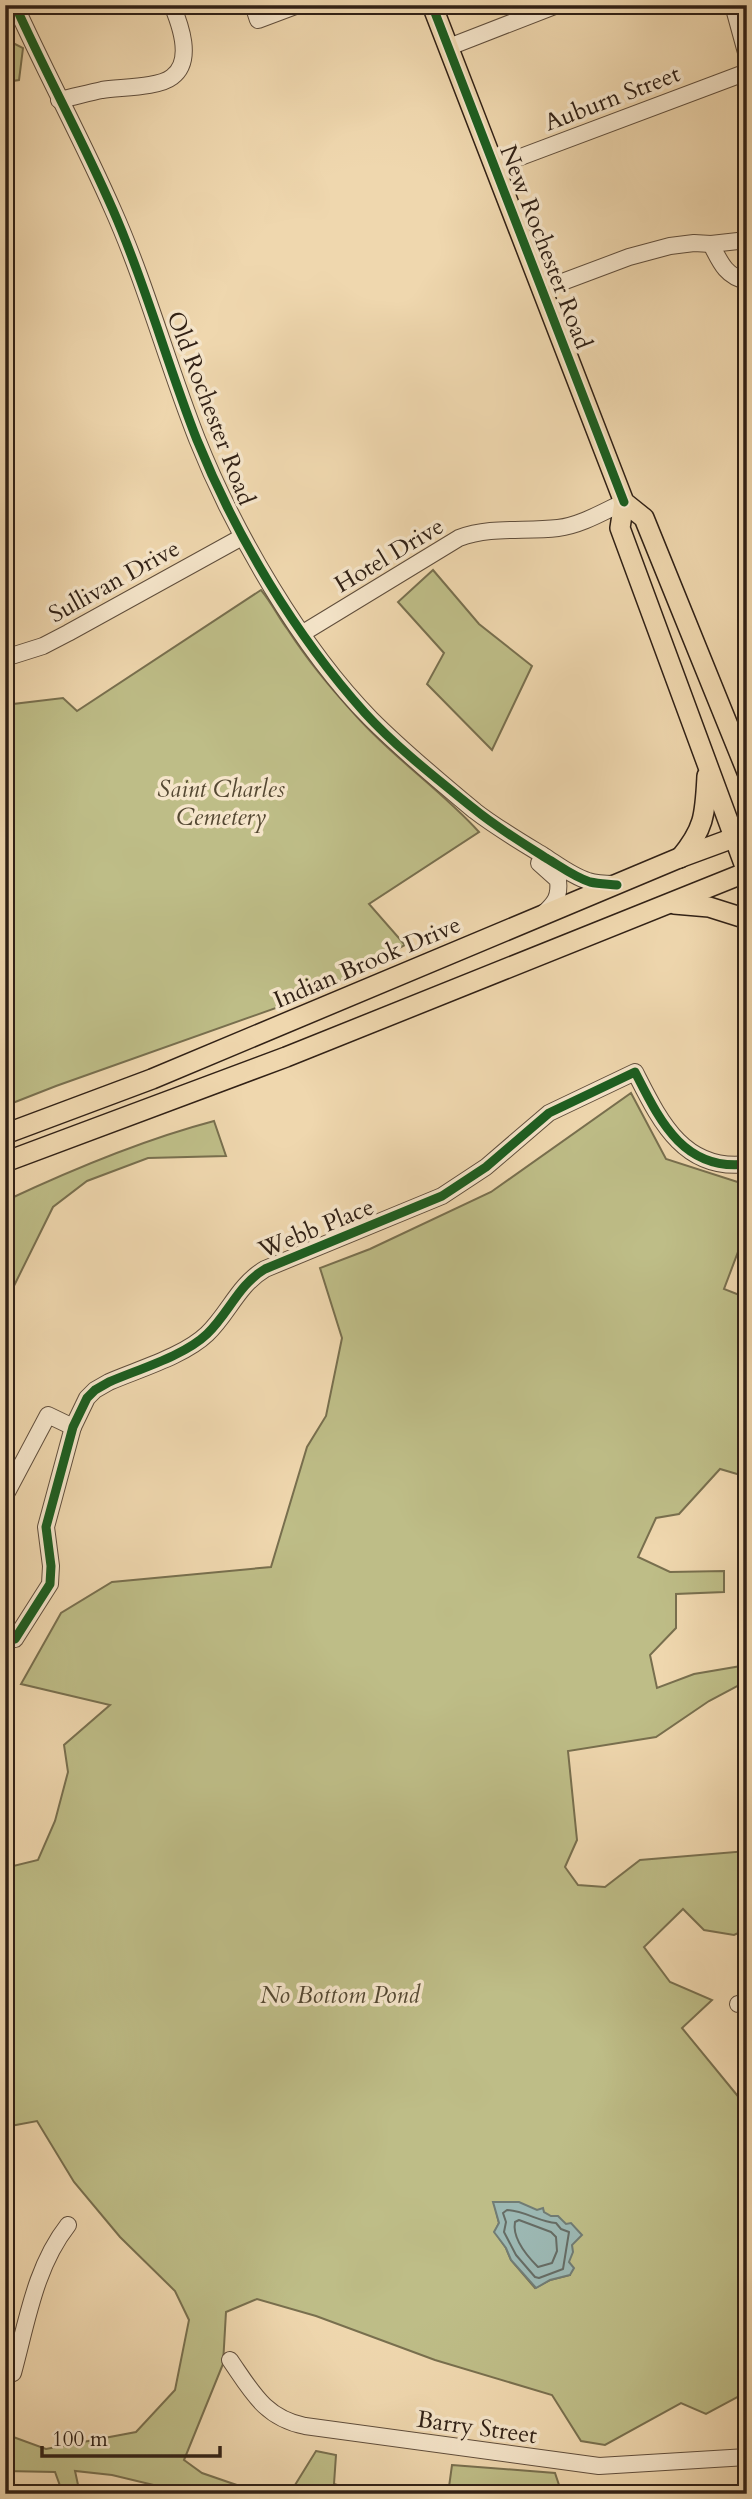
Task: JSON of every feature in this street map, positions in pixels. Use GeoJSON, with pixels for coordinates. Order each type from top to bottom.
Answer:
{"type":"FeatureCollection","features":[{"type":"Feature","properties":{"kind":"main road","name":"New Rochester Road"},"geometry":{"type":"LineString","coordinates":[[432,5],[624,502],[644,519],[747,772]]}},
{"type":"Feature","properties":{"kind":"main road","name":"New Rochester Road"},"geometry":{"type":"LineString","coordinates":[[624,502],[620,528],[707,768],[741,836],[747,872]]}},
{"type":"Feature","properties":{"kind":"main road"},"geometry":{"type":"LineString","coordinates":[[679,858],[701,829],[706,802],[707,768]]}},
{"type":"Feature","properties":{"kind":"main road","name":"Indian Brook Drive"},"geometry":{"type":"LineString","coordinates":[[5,1134],[152,1079],[679,858],[741,836]]}},
{"type":"Feature","properties":{"kind":"main road"},"geometry":{"type":"LineString","coordinates":[[5,1162],[210,1087],[747,872]]}},
{"type":"Feature","properties":{"kind":"main road"},"geometry":{"type":"LineString","coordinates":[[670,904],[709,907],[747,919]]}},
{"type":"Feature","properties":{"kind":"street","name":"Old Rochester Road"},"geometry":{"type":"LineString","coordinates":[[15,5],[113,210],[159,327],[197,438],[242,537],[303,633],[372,720],[444,785],[506,834],[587,881],[617,885]]}},
{"type":"Feature","properties":{"kind":"street"},"geometry":{"type":"LineString","coordinates":[[59,100],[159,82],[173,77],[181,64],[183,37],[172,5]]}},
{"type":"Feature","properties":{"kind":"street"},"geometry":{"type":"LineString","coordinates":[[253,5],[258,20],[299,5]]}},
{"type":"Feature","properties":{"kind":"street"},"geometry":{"type":"LineString","coordinates":[[449,47],[557,5]]}},
{"type":"Feature","properties":{"kind":"street"},"geometry":{"type":"LineString","coordinates":[[733,5],[747,56]]}},
{"type":"Feature","properties":{"kind":"street","name":"Auburn Street"},"geometry":{"type":"LineString","coordinates":[[494,167],[747,72]]}},
{"type":"Feature","properties":{"kind":"street"},"geometry":{"type":"LineString","coordinates":[[541,290],[639,254],[670,246],[747,240]]}},
{"type":"Feature","properties":{"kind":"street"},"geometry":{"type":"LineString","coordinates":[[711,244],[726,272],[747,281]]}},
{"type":"Feature","properties":{"kind":"street","name":"Hotel Drive"},"geometry":{"type":"LineString","coordinates":[[303,633],[459,538],[480,532],[559,527],[589,519],[624,502]]}},
{"type":"Feature","properties":{"kind":"street","name":"Sullivan Drive"},"geometry":{"type":"LineString","coordinates":[[5,658],[60,638],[242,537]]}},
{"type":"Feature","properties":{"kind":"street"},"geometry":{"type":"LineString","coordinates":[[506,834],[558,880],[559,893],[555,902],[541,916]]}},
{"type":"Feature","properties":{"kind":"street","name":"Webb Place"},"geometry":{"type":"LineString","coordinates":[[5,1632],[15,1639],[50,1584],[47,1527],[80,1409],[95,1390],[198,1342],[214,1326],[243,1286],[265,1269],[442,1196],[486,1167],[549,1113],[635,1072],[659,1120],[675,1140],[702,1157],[728,1164],[747,1164]]}},
{"type":"Feature","properties":{"kind":"street"},"geometry":{"type":"LineString","coordinates":[[5,1496],[48,1415],[73,1427]]}},
{"type":"Feature","properties":{"kind":"street"},"geometry":{"type":"LineString","coordinates":[[5,2372],[12,2373],[43,2263],[53,2243],[68,2225]]}},
{"type":"Feature","properties":{"kind":"street","name":"Barry Street"},"geometry":{"type":"LineString","coordinates":[[230,2360],[266,2409],[290,2423],[304,2427],[599,2466],[747,2457]]}},
{"type":"Feature","properties":{"kind":"green space"},"geometry":{"type":"Polygon","coordinates":[[[5,39],[23,48],[19,80],[5,82],[5,39]]]}},
{"type":"Feature","properties":{"kind":"green space"},"geometry":{"type":"Polygon","coordinates":[[[433,570],[479,624],[532,666],[492,750],[427,684],[444,653],[398,602],[433,570]]]}},
{"type":"Feature","properties":{"kind":"green space","name":"Saint Charles Cemetery"},"geometry":{"type":"Polygon","coordinates":[[[261,590],[304,653],[349,708],[372,733],[479,832],[369,904],[405,945],[318,993],[5,1106],[5,705],[63,698],[77,711],[261,590]]]}},
{"type":"Feature","properties":{"kind":"green space","name":"No Bottom Pond"},"geometry":{"type":"Polygon","coordinates":[[[631,1093],[666,1159],[747,1185],[747,1228],[724,1289],[747,1298],[747,1477],[720,1469],[679,1514],[656,1518],[638,1557],[670,1572],[724,1571],[724,1592],[676,1594],[676,1628],[650,1655],[657,1688],[694,1674],[747,1665],[747,1681],[709,1701],[656,1737],[568,1751],[577,1840],[565,1867],[578,1885],[605,1887],[640,1860],[747,1851],[747,1929],[734,1935],[704,1930],[683,1909],[644,1947],[670,1982],[712,2000],[682,2028],[741,2100],[747,2098],[747,2392],[706,2414],[681,2403],[605,2445],[581,2441],[552,2395],[435,2360],[316,2316],[257,2299],[226,2312],[223,2364],[184,2460],[202,2473],[263,2494],[191,2494],[112,2475],[75,2471],[80,2494],[63,2494],[55,2472],[5,2471],[5,2434],[46,2449],[136,2432],[175,2390],[189,2320],[175,2291],[120,2237],[74,2182],[37,2121],[5,2127],[5,1868],[38,1860],[55,1821],[68,1772],[64,1745],[110,1705],[21,1684],[61,1613],[112,1582],[271,1567],[307,1447],[326,1416],[342,1338],[320,1268],[370,1249],[491,1192],[631,1093]],[[494,2202],[499,2223],[495,2232],[511,2260],[535,2288],[550,2280],[570,2275],[566,2225],[531,2209],[494,2202]]]}},
{"type":"Feature","properties":{"kind":"green space"},"geometry":{"type":"Polygon","coordinates":[[[214,1121],[226,1156],[148,1158],[87,1181],[53,1207],[5,1304],[5,1201],[108,1156],[214,1121]]]}},
{"type":"Feature","properties":{"kind":"green space"},"geometry":{"type":"Polygon","coordinates":[[[316,2451],[336,2455],[334,2484],[366,2494],[279,2494],[295,2485],[316,2451]]]}},
{"type":"Feature","properties":{"kind":"green space"},"geometry":{"type":"Polygon","coordinates":[[[452,2465],[555,2473],[562,2494],[448,2494],[452,2465]]]}},
{"type":"Feature","properties":{"kind":"water"},"geometry":{"type":"Polygon","coordinates":[[[493,2202],[519,2202],[537,2210],[543,2208],[544,2212],[551,2216],[558,2216],[566,2224],[571,2223],[582,2235],[572,2245],[573,2252],[569,2262],[574,2268],[570,2275],[550,2280],[536,2288],[511,2260],[494,2232],[499,2223],[493,2202]]]}},
{"type":"Feature","properties":{"kind":"cycle path"},"geometry":{"type":"LineString","coordinates":[[15,5],[113,210],[136,267],[186,411],[213,476],[249,548],[291,618],[365,713],[431,774],[491,822],[567,871],[590,882],[617,885]]}},
{"type":"Feature","properties":{"kind":"cycle path"},"geometry":{"type":"LineString","coordinates":[[432,5],[624,502]]}},
{"type":"Feature","properties":{"kind":"cycle path"},"geometry":{"type":"LineString","coordinates":[[5,1632],[15,1639],[50,1584],[51,1566],[46,1527],[73,1427],[87,1398],[109,1382],[174,1355],[197,1342],[215,1326],[248,1283],[265,1269],[442,1196],[486,1167],[549,1113],[635,1072],[664,1124],[690,1151],[706,1160],[725,1164],[747,1164]]}}]}
